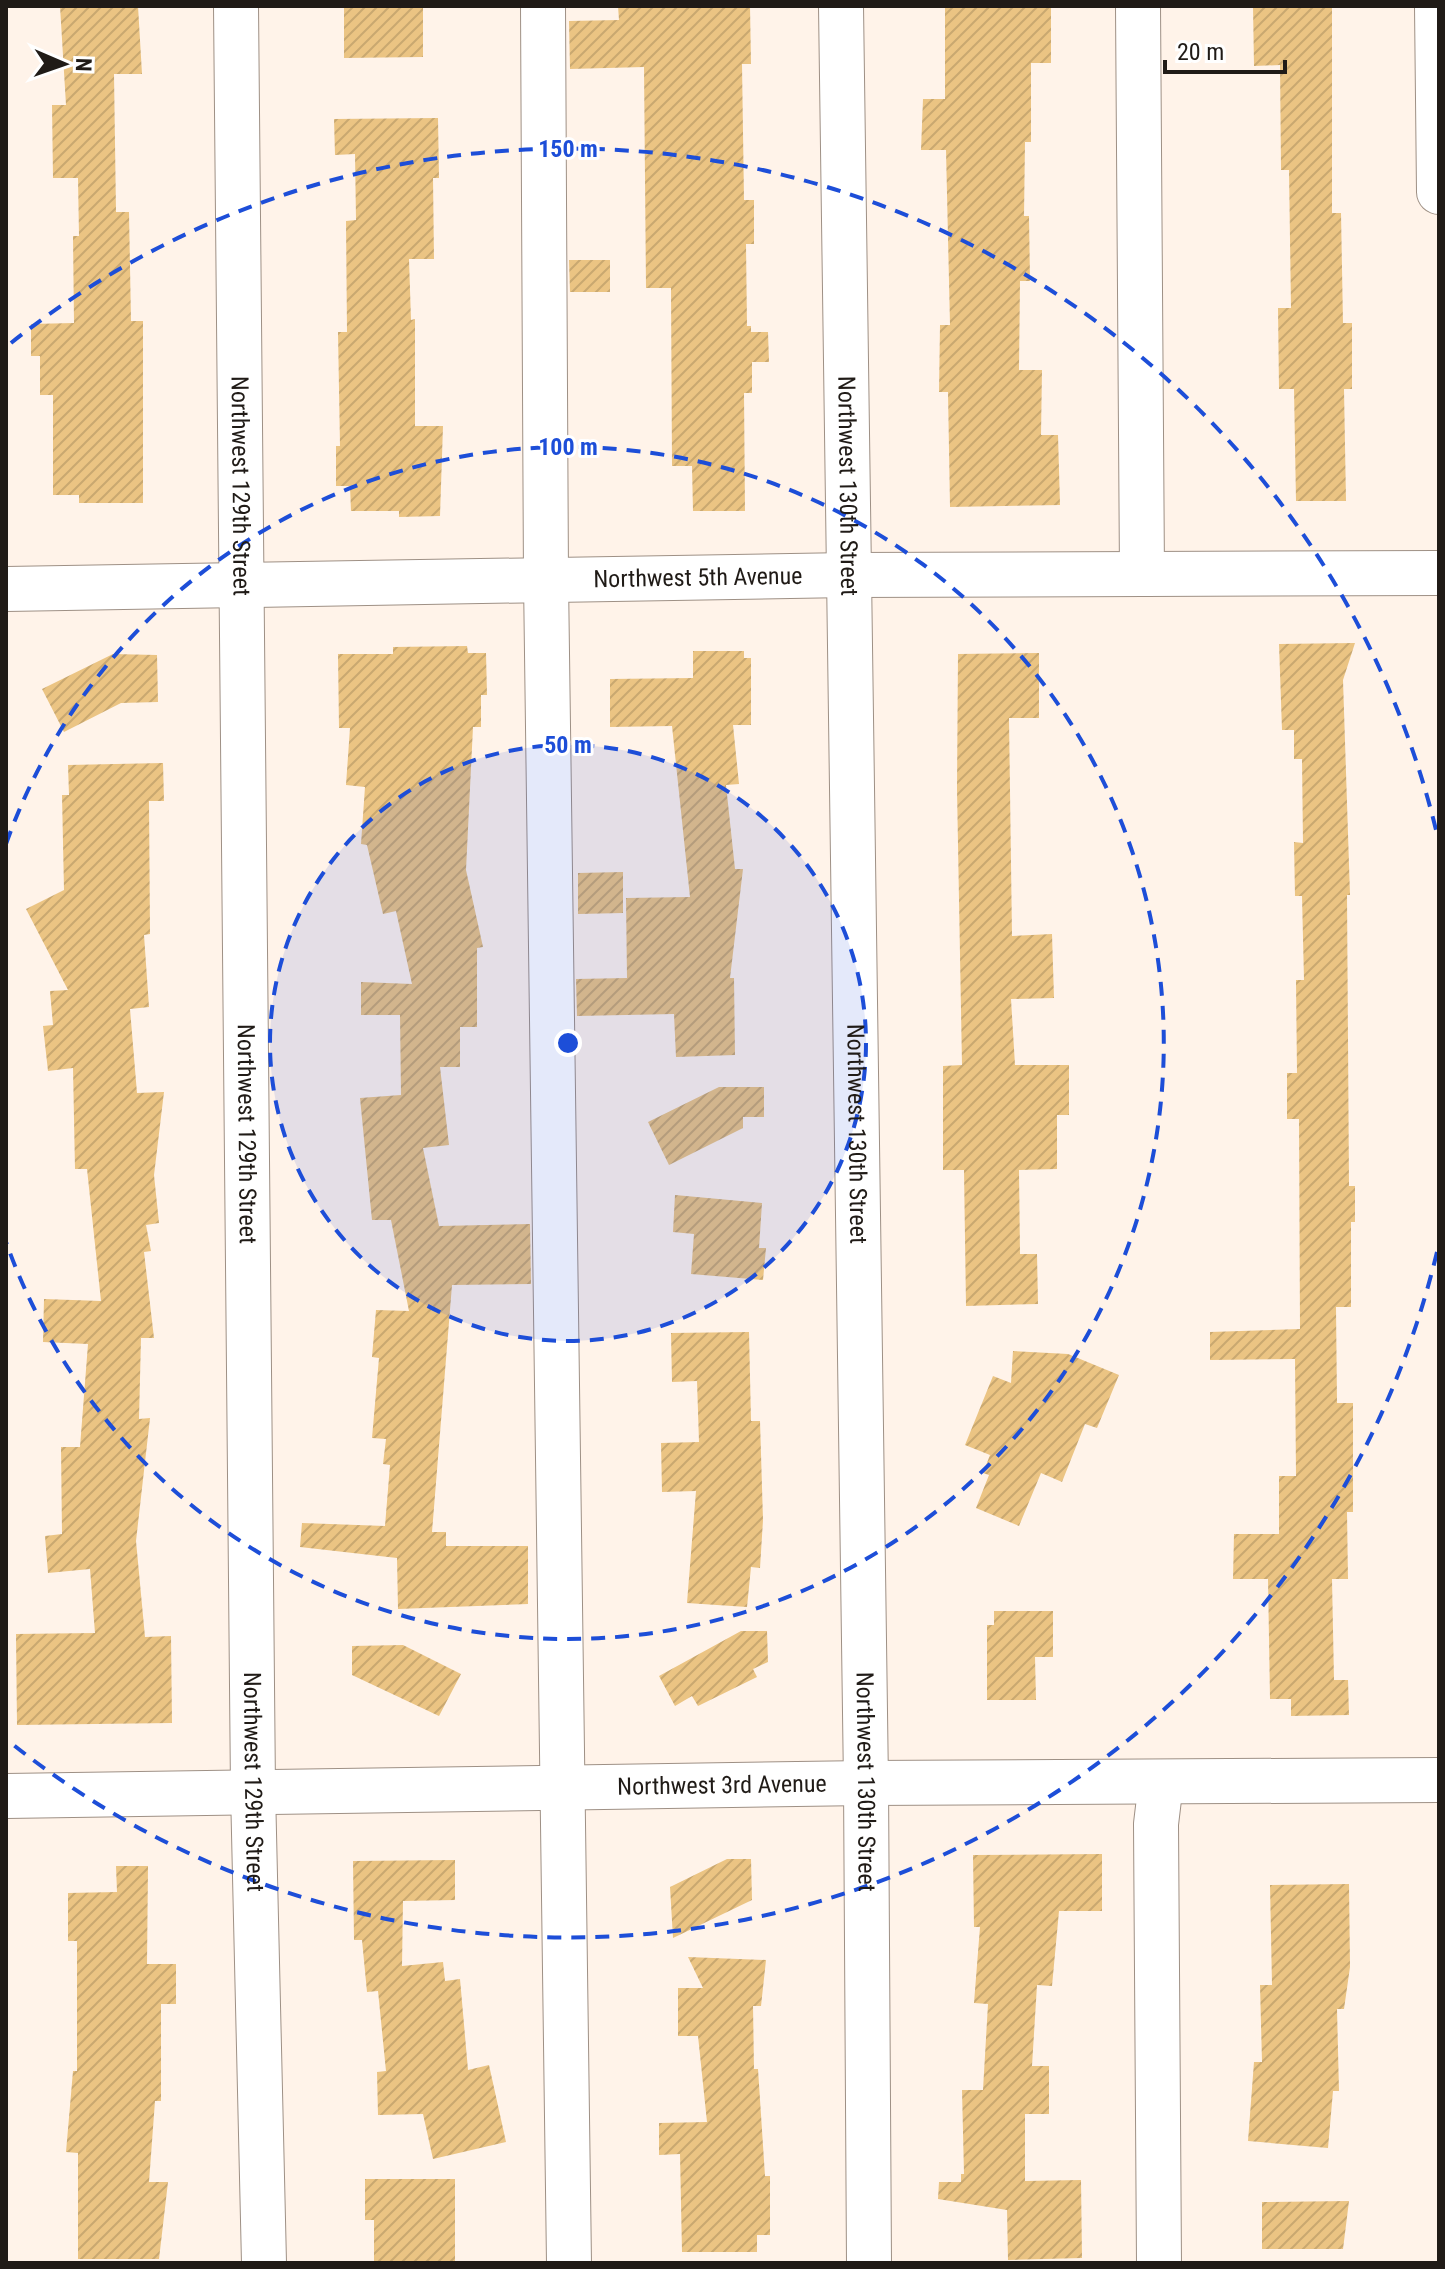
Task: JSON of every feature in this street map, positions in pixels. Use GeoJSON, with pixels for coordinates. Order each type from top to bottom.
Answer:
{"type":"FeatureCollection","features":[{"type":"Feature","properties":{"kind":"street","name":"Northwest 129th Street"},"geometry":{"type":"LineString","coordinates":[[236,6],[253,1790],[264,2263]]}},
{"type":"Feature","properties":{"kind":"street"},"geometry":{"type":"LineString","coordinates":[[543,6],[546,580],[569,2263]]}},
{"type":"Feature","properties":{"kind":"street","name":"Northwest 130th Street"},"geometry":{"type":"LineString","coordinates":[[841,6],[866,1783],[869,2263]]}},
{"type":"Feature","properties":{"kind":"street"},"geometry":{"type":"LineString","coordinates":[[1138,6],[1142,574]]}},
{"type":"Feature","properties":{"kind":"street"},"geometry":{"type":"LineString","coordinates":[[1437,6],[1439,192]]}},
{"type":"Feature","properties":{"kind":"street","name":"Northwest 5th Avenue"},"geometry":{"type":"LineString","coordinates":[[6,589],[848,575],[1439,573]]}},
{"type":"Feature","properties":{"kind":"street","name":"Northwest 3rd Avenue"},"geometry":{"type":"LineString","coordinates":[[6,1796],[561,1786],[1439,1780]]}},
{"type":"Feature","properties":{"kind":"street"},"geometry":{"type":"LineString","coordinates":[[1159,2263],[1156,1824],[1161,1782]]}},
{"type":"Feature","properties":{"kind":"building"},"geometry":{"type":"Polygon","coordinates":[[[60,6],[138,6],[142,74],[114,74],[116,212],[129,212],[131,321],[143,321],[143,503],[79,503],[79,495],[53,495],[53,395],[40,395],[40,356],[31,356],[31,324],[74,323],[73,236],[79,236],[78,178],[53,178],[52,105],[66,105],[60,6]]]}},
{"type":"Feature","properties":{"kind":"building"},"geometry":{"type":"Polygon","coordinates":[[[344,6],[423,6],[423,57],[344,58],[344,6]]]}},
{"type":"Feature","properties":{"kind":"building"},"geometry":{"type":"Polygon","coordinates":[[[618,6],[750,6],[751,64],[742,64],[744,200],[754,200],[754,244],[746,244],[747,326],[751,326],[751,332],[768,332],[769,362],[752,362],[752,393],[744,393],[745,511],[693,511],[692,466],[672,466],[671,288],[646,288],[644,67],[570,69],[569,21],[619,20],[618,6]]]}},
{"type":"Feature","properties":{"kind":"building"},"geometry":{"type":"Polygon","coordinates":[[[945,6],[1051,6],[1051,63],[1031,63],[1031,142],[1025,142],[1024,216],[1029,216],[1030,281],[1020,281],[1019,370],[1042,370],[1041,435],[1058,435],[1060,505],[950,507],[948,392],[939,392],[940,325],[950,325],[946,150],[921,150],[923,99],[945,99],[945,6]]]}},
{"type":"Feature","properties":{"kind":"building"},"geometry":{"type":"Polygon","coordinates":[[[1253,6],[1332,6],[1332,213],[1341,213],[1343,323],[1352,323],[1352,389],[1344,389],[1346,501],[1296,501],[1294,389],[1279,389],[1278,308],[1291,308],[1289,170],[1281,170],[1280,65],[1254,66],[1253,6]]]}},
{"type":"Feature","properties":{"kind":"building"},"geometry":{"type":"Polygon","coordinates":[[[438,118],[439,178],[433,178],[434,259],[409,259],[411,320],[415,319],[415,426],[443,426],[440,516],[399,517],[399,511],[351,511],[350,486],[336,486],[336,446],[340,446],[338,332],[347,332],[346,221],[356,220],[355,154],[335,155],[334,119],[438,118]]]}},
{"type":"Feature","properties":{"kind":"building"},"geometry":{"type":"Polygon","coordinates":[[[569,260],[610,260],[610,292],[570,292],[569,260]]]}},
{"type":"Feature","properties":{"kind":"building"},"geometry":{"type":"Polygon","coordinates":[[[1355,643],[1343,680],[1350,895],[1347,895],[1349,1186],[1355,1186],[1355,1222],[1351,1222],[1351,1307],[1336,1307],[1337,1403],[1353,1403],[1353,1512],[1347,1512],[1348,1579],[1332,1579],[1334,1680],[1348,1680],[1349,1715],[1291,1716],[1291,1699],[1270,1699],[1268,1579],[1233,1579],[1234,1534],[1279,1534],[1279,1476],[1296,1476],[1295,1359],[1210,1360],[1210,1332],[1300,1329],[1299,1119],[1287,1119],[1287,1073],[1297,1073],[1296,980],[1304,980],[1302,896],[1295,896],[1294,842],[1303,843],[1302,759],[1294,759],[1294,730],[1282,730],[1279,644],[1355,643]]]}},
{"type":"Feature","properties":{"kind":"building"},"geometry":{"type":"Polygon","coordinates":[[[467,646],[468,653],[486,653],[487,695],[481,695],[481,727],[473,727],[466,870],[483,947],[477,948],[477,1027],[460,1027],[460,1067],[440,1067],[449,1145],[423,1148],[439,1226],[530,1224],[531,1284],[452,1285],[432,1532],[446,1532],[446,1546],[528,1546],[528,1604],[398,1609],[397,1558],[300,1547],[302,1523],[385,1526],[390,1465],[383,1464],[386,1439],[372,1438],[379,1358],[372,1357],[376,1310],[409,1311],[391,1220],[372,1220],[360,1098],[401,1095],[400,1015],[361,1015],[361,982],[412,984],[396,911],[383,914],[367,845],[361,844],[365,787],[346,785],[350,728],[339,728],[338,654],[393,654],[393,647],[467,646]]]}},
{"type":"Feature","properties":{"kind":"building"},"geometry":{"type":"Polygon","coordinates":[[[693,651],[744,651],[744,658],[751,658],[751,725],[733,725],[739,784],[726,785],[735,869],[743,869],[730,978],[734,978],[735,1055],[676,1057],[674,1014],[577,1016],[576,979],[627,978],[626,898],[690,897],[672,726],[610,727],[610,679],[693,678],[693,651]]]}},
{"type":"Feature","properties":{"kind":"building"},"geometry":{"type":"Polygon","coordinates":[[[1039,653],[1039,718],[1009,718],[1012,936],[1052,934],[1054,998],[1011,999],[1015,1065],[1069,1065],[1069,1115],[1057,1115],[1057,1169],[1019,1170],[1020,1254],[1037,1254],[1038,1304],[966,1306],[964,1170],[943,1170],[943,1066],[962,1065],[958,654],[1039,653]]]}},
{"type":"Feature","properties":{"kind":"building"},"geometry":{"type":"Polygon","coordinates":[[[113,654],[157,655],[158,702],[121,703],[64,732],[42,689],[113,654]]]}},
{"type":"Feature","properties":{"kind":"building"},"geometry":{"type":"Polygon","coordinates":[[[163,763],[164,801],[149,801],[150,934],[144,935],[149,1007],[130,1009],[137,1093],[164,1092],[154,1175],[159,1223],[146,1225],[151,1251],[144,1252],[154,1338],[141,1338],[139,1419],[150,1418],[136,1541],[145,1637],[171,1636],[172,1723],[17,1725],[16,1634],[95,1633],[90,1569],[48,1573],[45,1536],[62,1534],[61,1447],[80,1447],[88,1344],[43,1342],[44,1299],[101,1301],[87,1169],[75,1169],[73,1068],[48,1071],[43,1026],[53,1025],[50,991],[68,990],[26,909],[64,890],[62,795],[69,795],[68,765],[163,763]]]}},
{"type":"Feature","properties":{"kind":"building"},"geometry":{"type":"Polygon","coordinates":[[[623,872],[623,913],[578,914],[578,873],[623,872]]]}},
{"type":"Feature","properties":{"kind":"building"},"geometry":{"type":"Polygon","coordinates":[[[719,1087],[764,1087],[764,1117],[743,1117],[743,1128],[669,1165],[648,1122],[719,1087]]]}},
{"type":"Feature","properties":{"kind":"building"},"geometry":{"type":"Polygon","coordinates":[[[675,1195],[762,1203],[759,1248],[766,1248],[763,1280],[691,1274],[694,1234],[673,1232],[675,1195]]]}},
{"type":"Feature","properties":{"kind":"building"},"geometry":{"type":"Polygon","coordinates":[[[749,1332],[751,1421],[760,1421],[763,1520],[760,1568],[751,1567],[747,1607],[687,1603],[696,1491],[662,1492],[661,1443],[699,1442],[697,1381],[672,1382],[671,1333],[749,1332]]]}},
{"type":"Feature","properties":{"kind":"building"},"geometry":{"type":"Polygon","coordinates":[[[1013,1351],[1068,1354],[1119,1375],[1097,1428],[1085,1424],[1062,1482],[1041,1473],[1019,1526],[976,1508],[989,1475],[983,1473],[990,1455],[965,1445],[993,1376],[1011,1383],[1013,1351]]]}},
{"type":"Feature","properties":{"kind":"building"},"geometry":{"type":"Polygon","coordinates":[[[994,1611],[1053,1611],[1053,1657],[1035,1657],[1036,1700],[987,1700],[987,1625],[994,1625],[994,1611]]]}},
{"type":"Feature","properties":{"kind":"building"},"geometry":{"type":"Polygon","coordinates":[[[741,1631],[767,1631],[768,1662],[753,1669],[757,1677],[698,1706],[692,1696],[675,1706],[659,1676],[741,1631]]]}},
{"type":"Feature","properties":{"kind":"building"},"geometry":{"type":"Polygon","coordinates":[[[403,1645],[461,1674],[439,1716],[352,1675],[352,1646],[403,1645]]]}},
{"type":"Feature","properties":{"kind":"building"},"geometry":{"type":"Polygon","coordinates":[[[1102,1854],[1102,1911],[1059,1911],[1052,1986],[1037,1985],[1032,2066],[1049,2066],[1049,2114],[1025,2114],[1025,2181],[1081,2180],[1082,2258],[1008,2260],[1007,2210],[938,2199],[939,2182],[961,2182],[961,2174],[964,2174],[962,2090],[983,2090],[988,2004],[974,2003],[980,1927],[974,1927],[973,1855],[1102,1854]]]}},
{"type":"Feature","properties":{"kind":"building"},"geometry":{"type":"Polygon","coordinates":[[[727,1859],[751,1859],[752,1900],[673,1938],[670,1887],[727,1859]]]}},
{"type":"Feature","properties":{"kind":"building"},"geometry":{"type":"Polygon","coordinates":[[[455,1860],[455,1900],[403,1901],[402,1966],[443,1962],[445,1981],[460,1979],[468,2070],[489,2065],[506,2142],[433,2159],[423,2114],[378,2115],[377,2072],[386,2071],[378,1991],[367,1992],[362,1940],[354,1940],[353,1861],[455,1860]]]}},
{"type":"Feature","properties":{"kind":"building"},"geometry":{"type":"Polygon","coordinates":[[[116,1866],[148,1866],[147,1964],[176,1964],[176,2004],[161,2004],[161,2101],[155,2101],[149,2182],[168,2182],[159,2259],[78,2259],[78,2153],[66,2152],[73,2071],[77,2071],[77,1941],[68,1941],[68,1893],[117,1892],[116,1866]]]}},
{"type":"Feature","properties":{"kind":"building"},"geometry":{"type":"Polygon","coordinates":[[[1349,1884],[1350,1967],[1344,2009],[1337,2009],[1339,2091],[1333,2091],[1328,2148],[1248,2141],[1254,2062],[1262,2062],[1260,1985],[1272,1985],[1270,1885],[1349,1884]]]}},
{"type":"Feature","properties":{"kind":"building"},"geometry":{"type":"Polygon","coordinates":[[[688,1957],[766,1960],[761,2006],[753,2006],[754,2069],[758,2069],[765,2176],[770,2176],[770,2235],[757,2235],[757,2252],[682,2252],[680,2154],[659,2155],[659,2123],[707,2122],[698,2036],[678,2036],[678,1988],[703,1988],[688,1957]]]}},
{"type":"Feature","properties":{"kind":"building"},"geometry":{"type":"Polygon","coordinates":[[[365,2179],[455,2179],[455,2263],[374,2263],[374,2220],[365,2220],[365,2179]]]}},
{"type":"Feature","properties":{"kind":"building"},"geometry":{"type":"Polygon","coordinates":[[[1349,2201],[1343,2249],[1262,2249],[1262,2202],[1349,2201]]]}}]}
